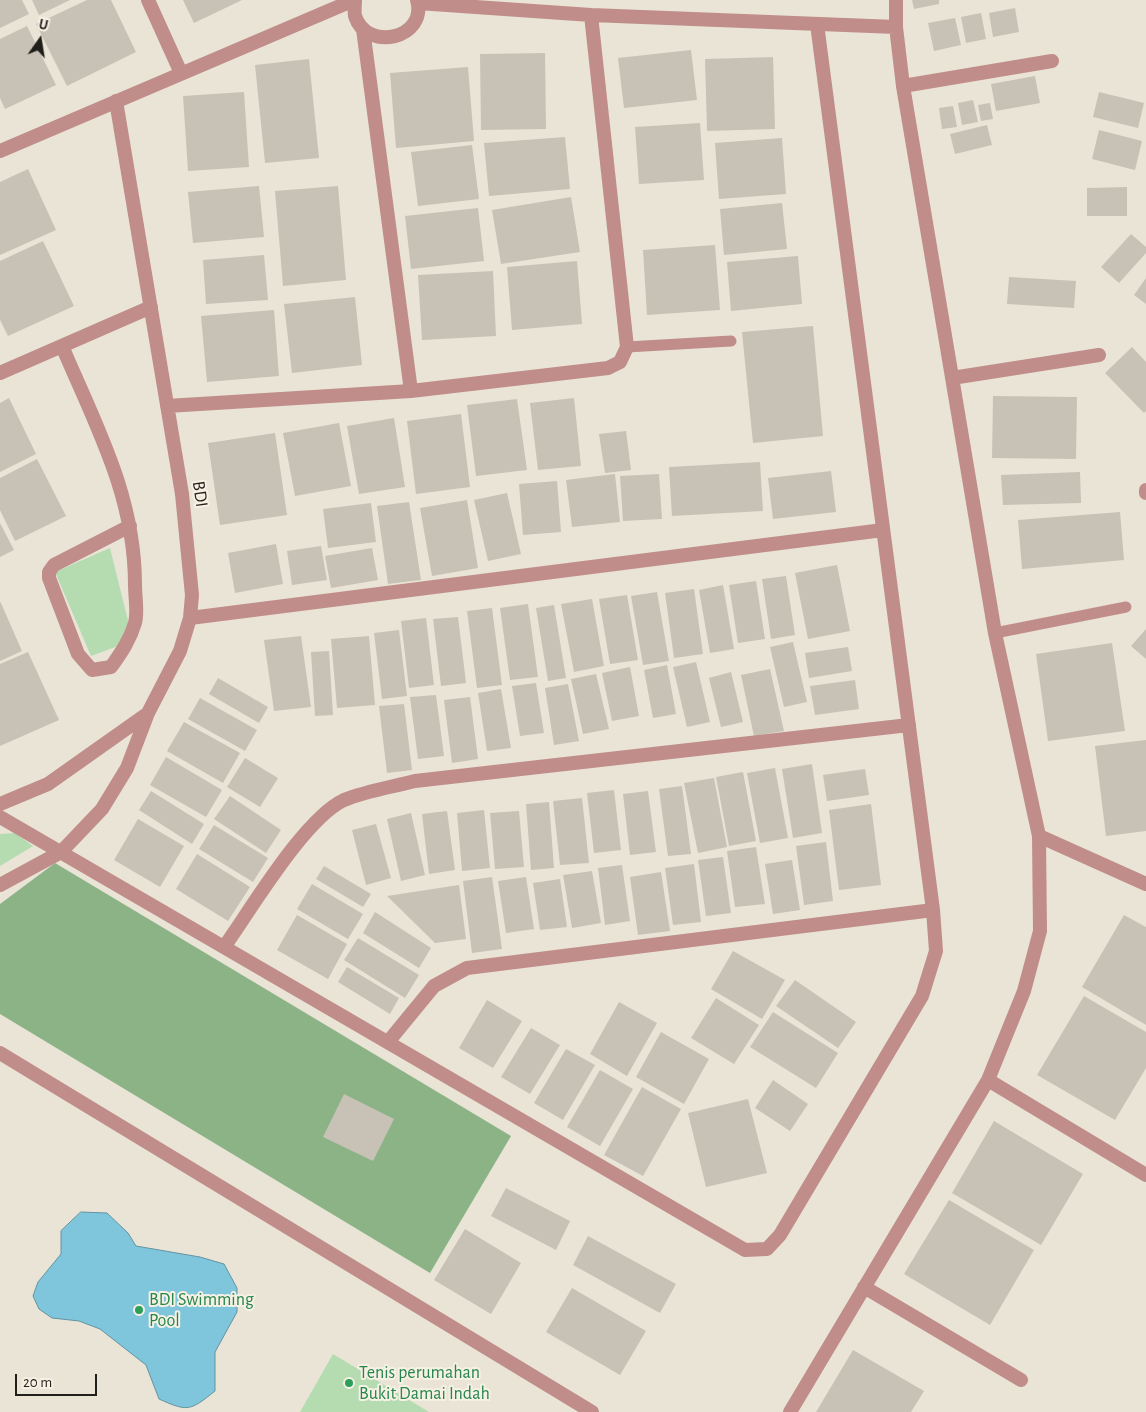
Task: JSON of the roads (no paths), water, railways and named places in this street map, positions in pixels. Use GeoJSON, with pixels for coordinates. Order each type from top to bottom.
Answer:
{"type":"FeatureCollection","features":[{"type":"Feature","properties":{"kind":"street"},"geometry":{"type":"LineString","coordinates":[[148,0],[181,73]]}},
{"type":"Feature","properties":{"kind":"street"},"geometry":{"type":"LineString","coordinates":[[0,151],[355,0],[355,15],[363,29],[411,391]]}},
{"type":"Feature","properties":{"kind":"street"},"geometry":{"type":"LineString","coordinates":[[790,1412],[988,1080],[1024,991],[1040,931],[1038,836],[995,633],[903,86],[896,27],[896,0]]}},
{"type":"Feature","properties":{"kind":"street"},"geometry":{"type":"LineString","coordinates":[[363,29],[377,37],[393,38],[407,32],[416,19],[418,2],[591,15],[896,27]]}},
{"type":"Feature","properties":{"kind":"street"},"geometry":{"type":"LineString","coordinates":[[167,406],[411,391],[608,368],[620,362],[627,347],[591,15]]}},
{"type":"Feature","properties":{"kind":"street"},"geometry":{"type":"LineString","coordinates":[[0,817],[745,1250],[767,1249],[780,1236],[922,996],[936,950],[933,910],[817,24]]}},
{"type":"Feature","properties":{"kind":"street"},"geometry":{"type":"LineString","coordinates":[[903,86],[1052,61]]}},
{"type":"Feature","properties":{"kind":"street","name":"BDI"},"geometry":{"type":"LineString","coordinates":[[0,804],[48,784],[148,713],[180,651],[190,618],[192,594],[182,494],[116,101]]}},
{"type":"Feature","properties":{"kind":"street"},"geometry":{"type":"LineString","coordinates":[[0,373],[151,307]]}},
{"type":"Feature","properties":{"kind":"street"},"geometry":{"type":"LineString","coordinates":[[62,346],[117,473],[130,526],[135,567],[136,621],[128,643],[111,666],[92,670],[78,654],[49,572],[54,565],[130,526]]}},
{"type":"Feature","properties":{"kind":"street"},"geometry":{"type":"LineString","coordinates":[[952,378],[1100,355]]}},
{"type":"Feature","properties":{"kind":"street"},"geometry":{"type":"LineString","coordinates":[[190,618],[883,530]]}},
{"type":"Feature","properties":{"kind":"street"},"geometry":{"type":"LineString","coordinates":[[0,885],[61,852],[102,809],[127,768],[148,713]]}},
{"type":"Feature","properties":{"kind":"street"},"geometry":{"type":"LineString","coordinates":[[224,947],[304,834],[323,813],[345,800],[415,781],[909,725]]}},
{"type":"Feature","properties":{"kind":"street"},"geometry":{"type":"LineString","coordinates":[[1038,836],[1146,884]]}},
{"type":"Feature","properties":{"kind":"street"},"geometry":{"type":"LineString","coordinates":[[388,1042],[434,986],[468,968],[933,910]]}},
{"type":"Feature","properties":{"kind":"street"},"geometry":{"type":"LineString","coordinates":[[0,1053],[592,1412]]}},
{"type":"Feature","properties":{"kind":"street"},"geometry":{"type":"LineString","coordinates":[[988,1080],[1146,1175]]}},
{"type":"Feature","properties":{"kind":"street"},"geometry":{"type":"LineString","coordinates":[[864,1287],[1022,1380]]}},
{"type":"Feature","properties":{"kind":"lane"},"geometry":{"type":"LineString","coordinates":[[627,347],[732,341]]}},
{"type":"Feature","properties":{"kind":"lane"},"geometry":{"type":"LineString","coordinates":[[995,633],[1126,608]]}},
{"type":"Feature","properties":{"kind":"water","name":"BDI Swimming Pool"},"geometry":{"type":"Polygon","coordinates":[[[81,1212],[107,1213],[128,1233],[136,1246],[200,1257],[224,1264],[237,1288],[237,1312],[215,1352],[215,1391],[200,1403],[194,1406],[183,1407],[159,1399],[146,1365],[100,1329],[79,1321],[52,1318],[39,1309],[33,1296],[38,1282],[61,1254],[61,1231],[81,1212]]]}},
{"type":"Feature","properties":{"kind":"place","name":"BDI Swimming Pool"},"geometry":{"type":"Point","coordinates":[139,1310]}},
{"type":"Feature","properties":{"kind":"place","name":"Tenis perumahan Bukit Damai Indah"},"geometry":{"type":"Point","coordinates":[349,1383]}}]}
